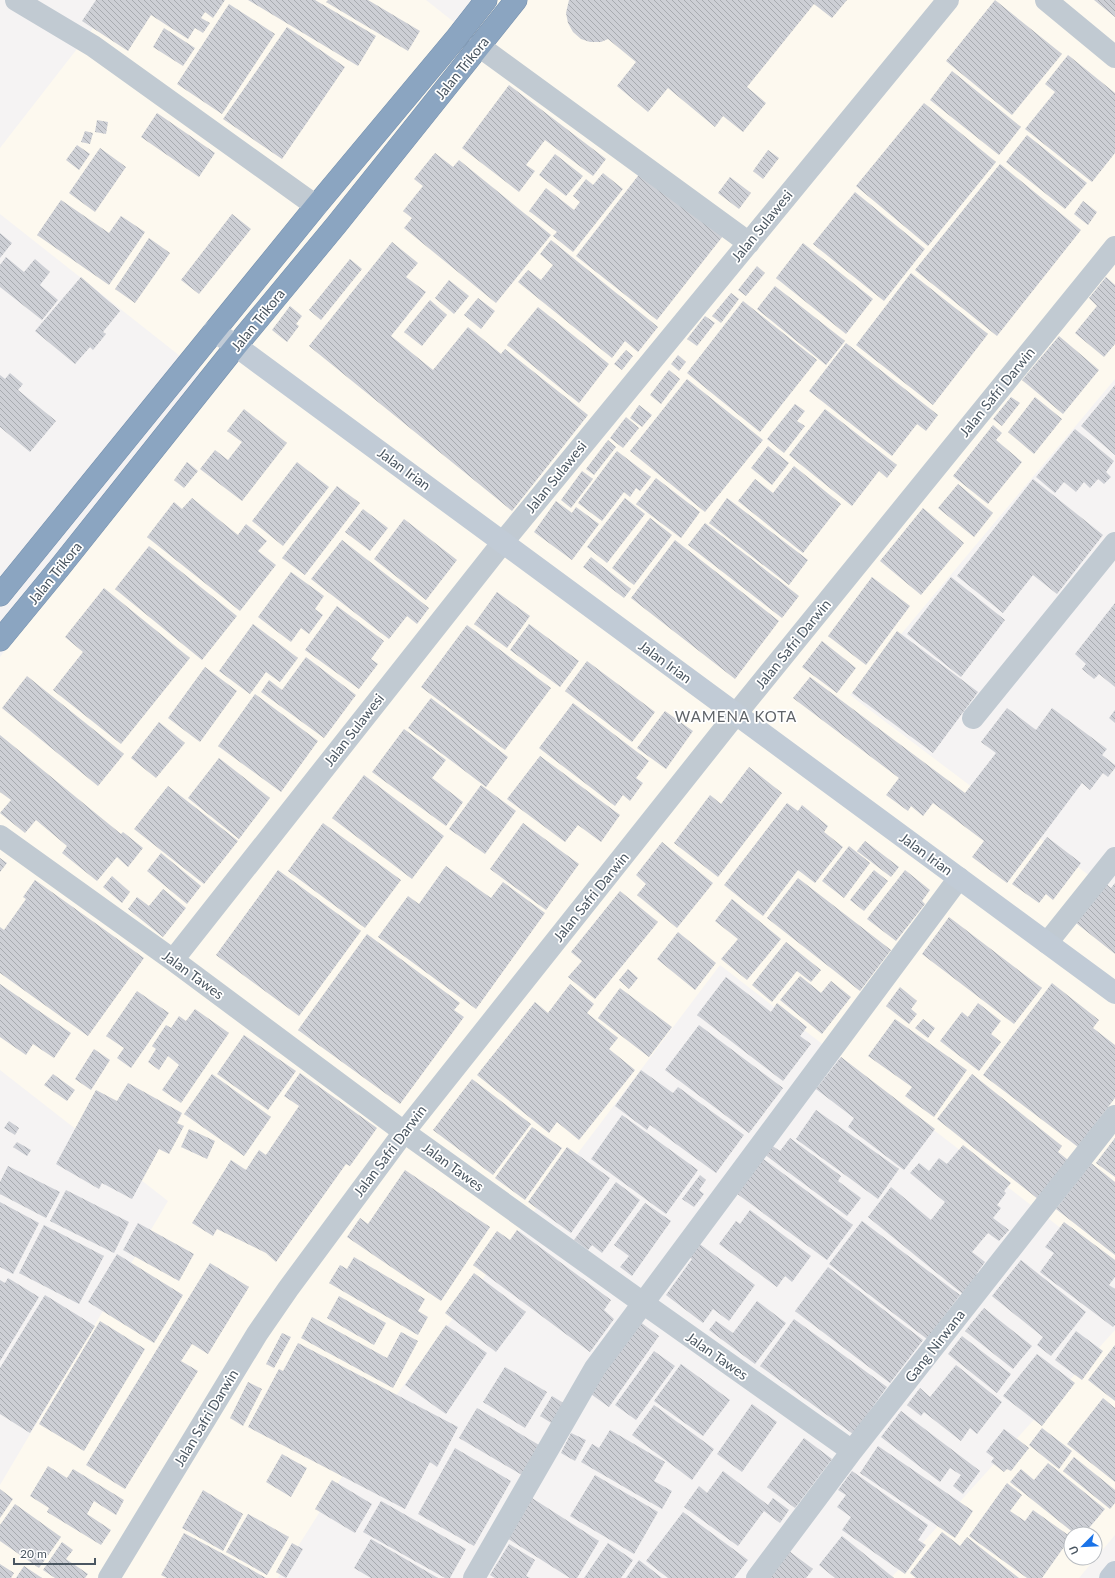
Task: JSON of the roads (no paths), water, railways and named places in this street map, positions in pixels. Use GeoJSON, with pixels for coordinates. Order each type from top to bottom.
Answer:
{"type":"FeatureCollection","features":[{"type":"Feature","properties":{"kind":"highway","name":"Jalan Trikora"},"geometry":{"type":"LineString","coordinates":[[0,595],[316,206],[486,0]]}},
{"type":"Feature","properties":{"kind":"highway","name":"Jalan Trikora"},"geometry":{"type":"LineString","coordinates":[[0,640],[236,346],[337,224],[516,0]]}},
{"type":"Feature","properties":{"kind":"highway"},"geometry":{"type":"LineString","coordinates":[[38,549],[60,567]]}},
{"type":"Feature","properties":{"kind":"main road","name":"Jalan Irian"},"geometry":{"type":"LineString","coordinates":[[214,331],[1115,993]]}},
{"type":"Feature","properties":{"kind":"main road"},"geometry":{"type":"LineString","coordinates":[[1110,1578],[1115,1572]]}},
{"type":"Feature","properties":{"kind":"street"},"geometry":{"type":"LineString","coordinates":[[16,0],[93,46],[316,206]]}},
{"type":"Feature","properties":{"kind":"street","name":"Jalan Sulawesi"},"geometry":{"type":"LineString","coordinates":[[173,960],[503,542],[948,0]]}},
{"type":"Feature","properties":{"kind":"street"},"geometry":{"type":"LineString","coordinates":[[1046,0],[1115,57]]}},
{"type":"Feature","properties":{"kind":"street"},"geometry":{"type":"LineString","coordinates":[[479,46],[749,243]]}},
{"type":"Feature","properties":{"kind":"street","name":"Jalan Safri Darwin"},"geometry":{"type":"LineString","coordinates":[[110,1578],[257,1334],[288,1289],[404,1132],[736,714],[1115,247]]}},
{"type":"Feature","properties":{"kind":"street"},"geometry":{"type":"LineString","coordinates":[[974,718],[1115,543]]}},
{"type":"Feature","properties":{"kind":"street","name":"Jalan Tawes"},"geometry":{"type":"LineString","coordinates":[[0,836],[173,960],[404,1132],[852,1451]]}},
{"type":"Feature","properties":{"kind":"street"},"geometry":{"type":"LineString","coordinates":[[1047,943],[1115,858]]}},
{"type":"Feature","properties":{"kind":"street"},"geometry":{"type":"LineString","coordinates":[[474,1578],[595,1368],[959,878]]}},
{"type":"Feature","properties":{"kind":"street","name":"Gang Nirwana"},"geometry":{"type":"LineString","coordinates":[[758,1578],[852,1451],[1115,1116]]}},
{"type":"Feature","properties":{"kind":"district","name":"WAMENA KOTA"},"geometry":{"type":"Point","coordinates":[736,717]}}]}
